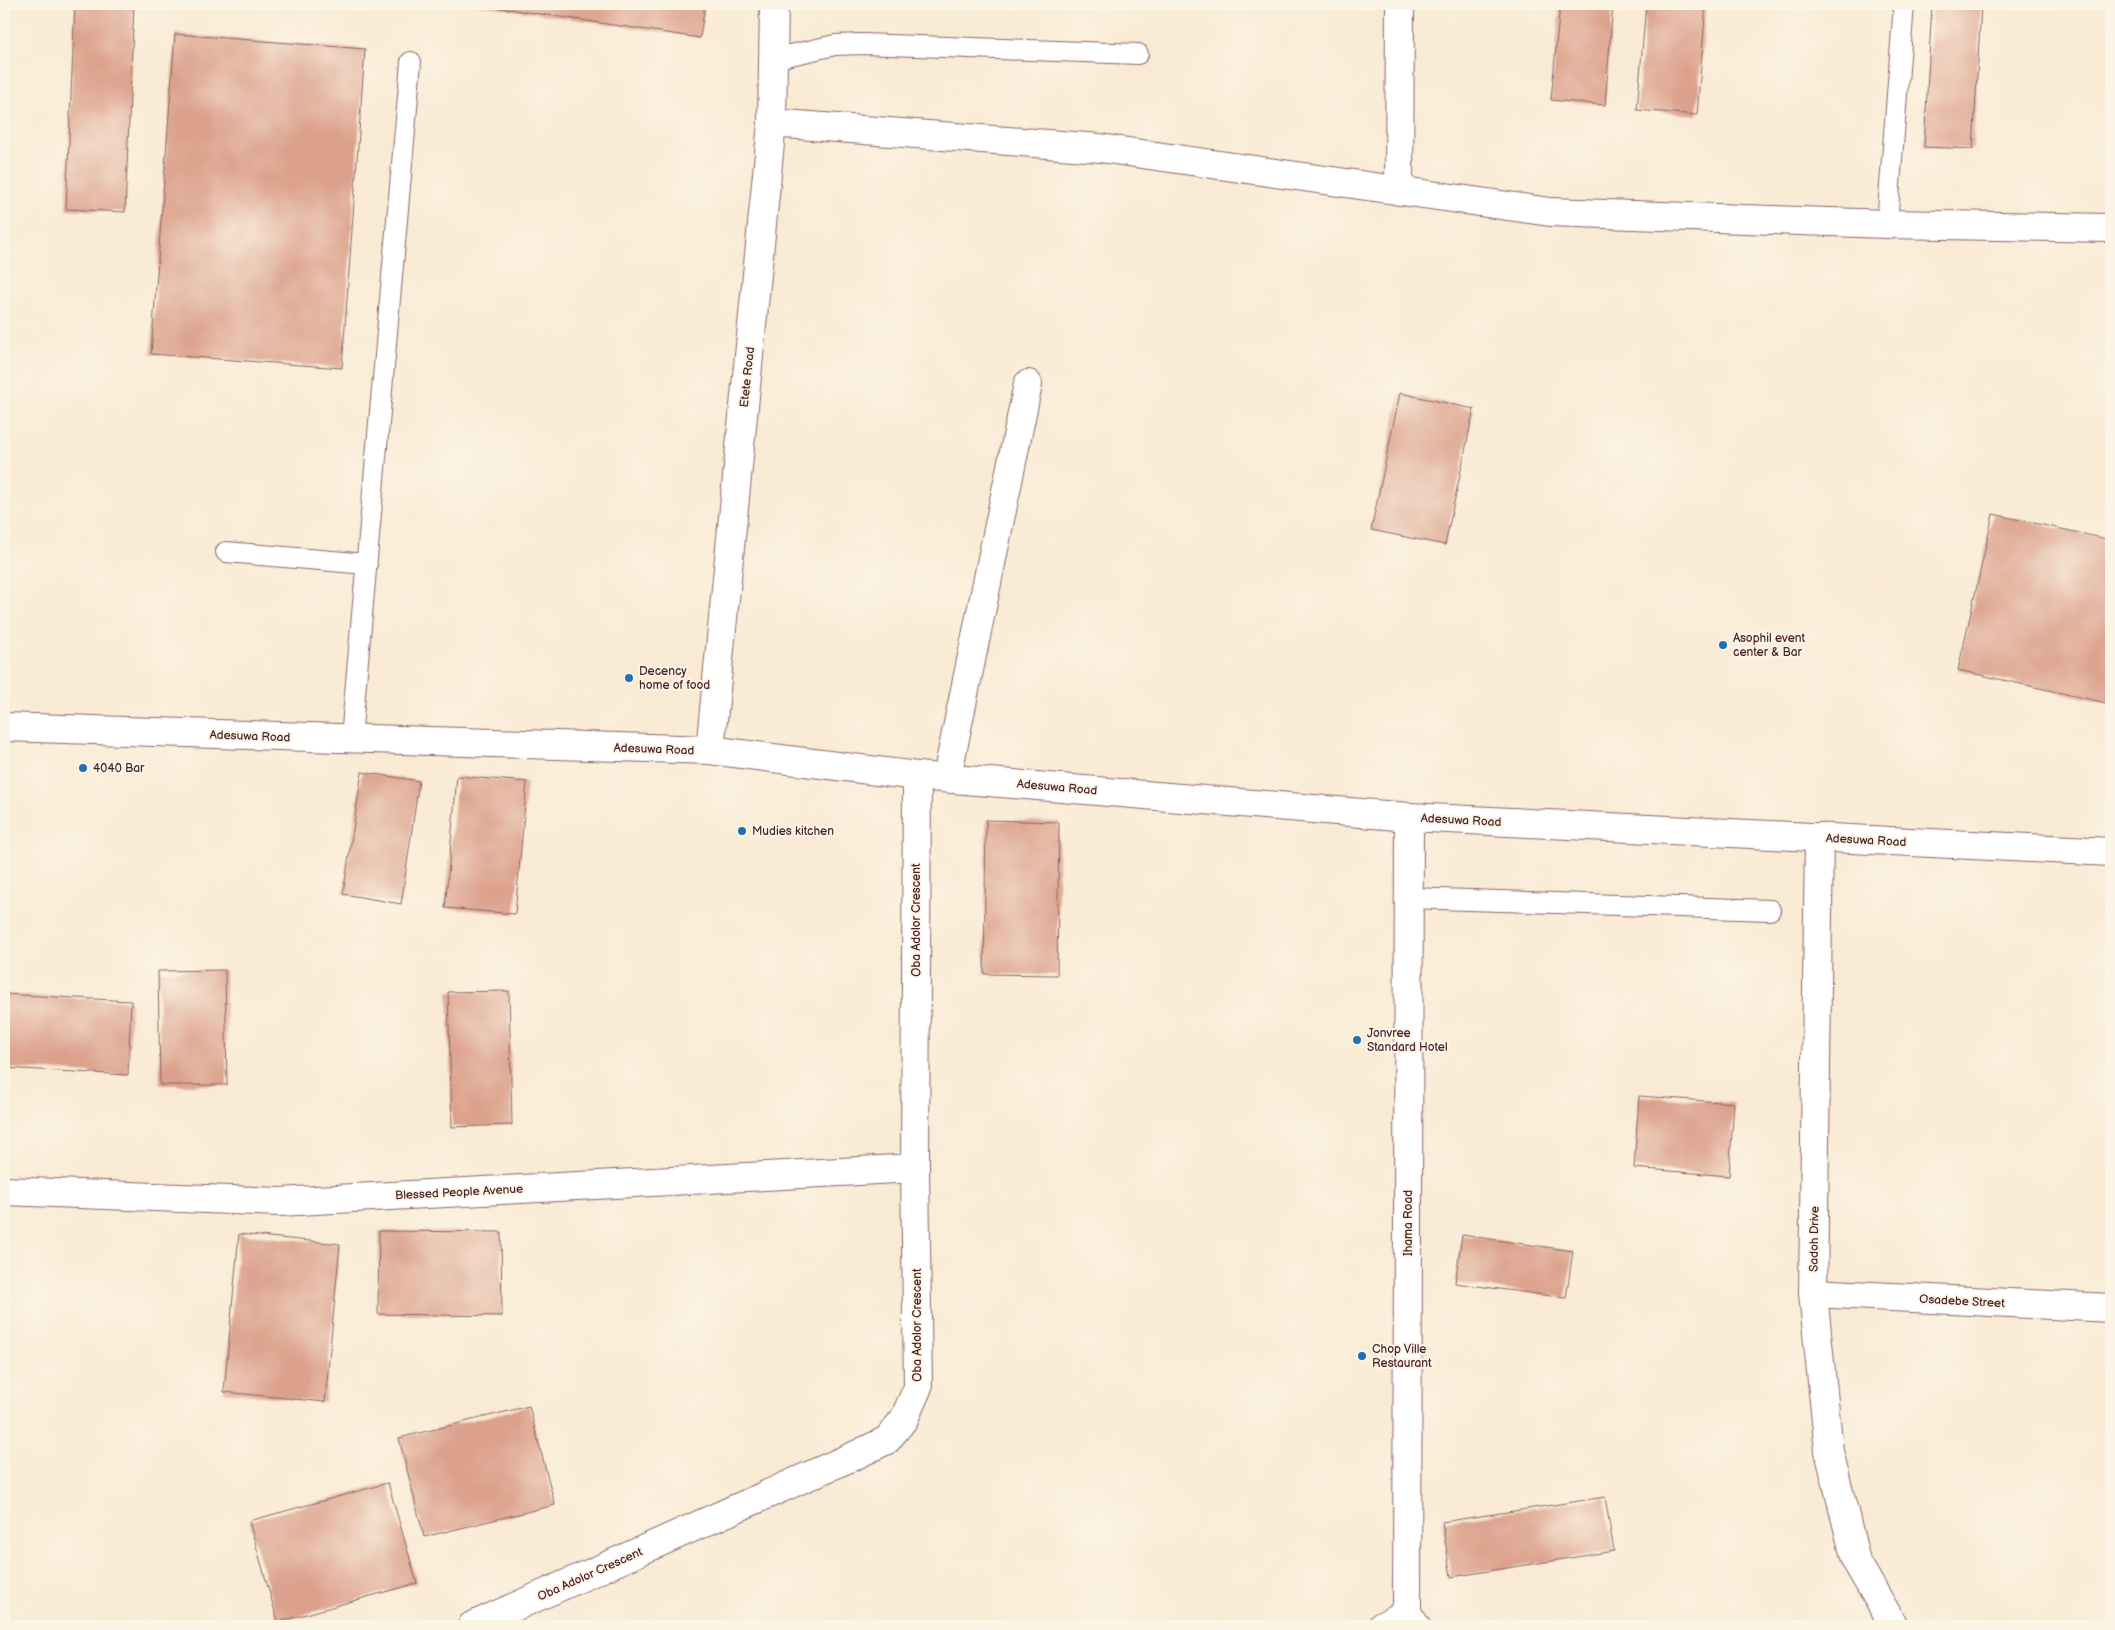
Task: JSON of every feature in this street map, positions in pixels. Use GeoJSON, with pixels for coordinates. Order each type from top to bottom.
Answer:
{"type":"FeatureCollection","features":[{"type":"Feature","properties":{"kind":"street","name":"Etete Road"},"geometry":{"type":"LineString","coordinates":[[710,750],[772,122],[774,4]]}},
{"type":"Feature","properties":{"kind":"street"},"geometry":{"type":"LineString","coordinates":[[1399,190],[1400,4]]}},
{"type":"Feature","properties":{"kind":"street"},"geometry":{"type":"LineString","coordinates":[[772,122],[1100,148],[1550,212],[1887,224],[2111,228]]}},
{"type":"Feature","properties":{"kind":"street"},"geometry":{"type":"LineString","coordinates":[[947,777],[1028,384]]}},
{"type":"Feature","properties":{"kind":"street","name":"Adesuwa Road"},"geometry":{"type":"LineString","coordinates":[[4,727],[710,750],[917,776],[1409,817],[2111,852]]}},
{"type":"Feature","properties":{"kind":"street","name":"Oba Adolor Crescent"},"geometry":{"type":"LineString","coordinates":[[472,1626],[887,1440],[904,1419],[918,1387],[915,1168],[917,776]]}},
{"type":"Feature","properties":{"kind":"street","name":"Ihama Road"},"geometry":{"type":"LineString","coordinates":[[1409,817],[1411,1619]]}},
{"type":"Feature","properties":{"kind":"street","name":"Sadoh Drive"},"geometry":{"type":"LineString","coordinates":[[1819,837],[1814,1294],[1829,1450],[1856,1560],[1894,1626]]}},
{"type":"Feature","properties":{"kind":"street","name":"Blessed People Avenue"},"geometry":{"type":"LineString","coordinates":[[4,1191],[279,1202],[915,1168]]}},
{"type":"Feature","properties":{"kind":"street","name":"Osadebe Street"},"geometry":{"type":"LineString","coordinates":[[1814,1294],[2111,1308]]}},
{"type":"Feature","properties":{"kind":"street"},"geometry":{"type":"LineString","coordinates":[[1382,1626],[1411,1619]]}},
{"type":"Feature","properties":{"kind":"lane"},"geometry":{"type":"LineString","coordinates":[[1887,224],[1904,4]]}},
{"type":"Feature","properties":{"kind":"lane"},"geometry":{"type":"LineString","coordinates":[[773,59],[835,45],[862,44],[1138,54]]}},
{"type":"Feature","properties":{"kind":"lane"},"geometry":{"type":"LineString","coordinates":[[352,739],[411,62]]}},
{"type":"Feature","properties":{"kind":"lane"},"geometry":{"type":"LineString","coordinates":[[226,552],[367,564]]}},
{"type":"Feature","properties":{"kind":"lane"},"geometry":{"type":"LineString","coordinates":[[1408,898],[1770,910]]}},
{"type":"Feature","properties":{"kind":"building"},"geometry":{"type":"Polygon","coordinates":[[[75,4],[134,4],[125,212],[66,209],[75,4]]]}},
{"type":"Feature","properties":{"kind":"building"},"geometry":{"type":"Polygon","coordinates":[[[474,4],[705,4],[700,38],[474,4]]]}},
{"type":"Feature","properties":{"kind":"building"},"geometry":{"type":"Polygon","coordinates":[[[1560,4],[1613,4],[1605,105],[1551,100],[1560,4]]]}},
{"type":"Feature","properties":{"kind":"building"},"geometry":{"type":"Polygon","coordinates":[[[1646,4],[1706,4],[1697,115],[1637,110],[1646,4]]]}},
{"type":"Feature","properties":{"kind":"building"},"geometry":{"type":"Polygon","coordinates":[[[1932,4],[1981,5],[1973,149],[1924,147],[1932,4]]]}},
{"type":"Feature","properties":{"kind":"building"},"geometry":{"type":"Polygon","coordinates":[[[175,34],[365,49],[342,368],[151,354],[175,34]]]}},
{"type":"Feature","properties":{"kind":"building"},"geometry":{"type":"Polygon","coordinates":[[[1400,393],[1474,409],[1445,545],[1371,530],[1400,393]]]}},
{"type":"Feature","properties":{"kind":"building"},"geometry":{"type":"Polygon","coordinates":[[[1993,514],[2111,540],[2111,704],[1958,670],[1993,514]]]}},
{"type":"Feature","properties":{"kind":"building"},"geometry":{"type":"Polygon","coordinates":[[[362,772],[419,781],[401,904],[343,894],[362,772]]]}},
{"type":"Feature","properties":{"kind":"building"},"geometry":{"type":"Polygon","coordinates":[[[457,776],[527,782],[515,914],[445,908],[457,776]]]}},
{"type":"Feature","properties":{"kind":"building"},"geometry":{"type":"Polygon","coordinates":[[[986,820],[1059,822],[1057,975],[984,974],[986,820]]]}},
{"type":"Feature","properties":{"kind":"building"},"geometry":{"type":"Polygon","coordinates":[[[225,970],[227,1085],[160,1085],[158,971],[225,970]]]}},
{"type":"Feature","properties":{"kind":"building"},"geometry":{"type":"Polygon","coordinates":[[[509,991],[512,1125],[452,1127],[448,992],[509,991]]]}},
{"type":"Feature","properties":{"kind":"building"},"geometry":{"type":"Polygon","coordinates":[[[4,994],[131,1001],[128,1075],[4,1068],[4,994]]]}},
{"type":"Feature","properties":{"kind":"building"},"geometry":{"type":"Polygon","coordinates":[[[1639,1096],[1734,1103],[1729,1176],[1634,1168],[1639,1096]]]}},
{"type":"Feature","properties":{"kind":"building"},"geometry":{"type":"Polygon","coordinates":[[[379,1231],[501,1232],[502,1316],[378,1314],[379,1231]]]}},
{"type":"Feature","properties":{"kind":"building"},"geometry":{"type":"Polygon","coordinates":[[[239,1234],[340,1244],[325,1402],[224,1392],[239,1234]]]}},
{"type":"Feature","properties":{"kind":"building"},"geometry":{"type":"Polygon","coordinates":[[[1462,1235],[1573,1251],[1566,1298],[1455,1283],[1462,1235]]]}},
{"type":"Feature","properties":{"kind":"building"},"geometry":{"type":"Polygon","coordinates":[[[529,1406],[555,1505],[424,1537],[399,1438],[529,1406]]]}},
{"type":"Feature","properties":{"kind":"building"},"geometry":{"type":"Polygon","coordinates":[[[388,1483],[417,1583],[278,1622],[249,1521],[388,1483]]]}},
{"type":"Feature","properties":{"kind":"building"},"geometry":{"type":"Polygon","coordinates":[[[1605,1497],[1614,1551],[1451,1577],[1442,1522],[1605,1497]]]}},
{"type":"Feature","properties":{"kind":"place","name":"Asophil event center & Bar"},"geometry":{"type":"Point","coordinates":[1723,645]}},
{"type":"Feature","properties":{"kind":"place","name":"Decency home of food"},"geometry":{"type":"Point","coordinates":[629,678]}},
{"type":"Feature","properties":{"kind":"place","name":"4040 Bar"},"geometry":{"type":"Point","coordinates":[83,768]}},
{"type":"Feature","properties":{"kind":"place","name":"Mudies kitchen"},"geometry":{"type":"Point","coordinates":[742,831]}},
{"type":"Feature","properties":{"kind":"place","name":"Jonvree Standard Hotel"},"geometry":{"type":"Point","coordinates":[1357,1040]}},
{"type":"Feature","properties":{"kind":"place","name":"Chop Ville Restaurant"},"geometry":{"type":"Point","coordinates":[1362,1356]}}]}
